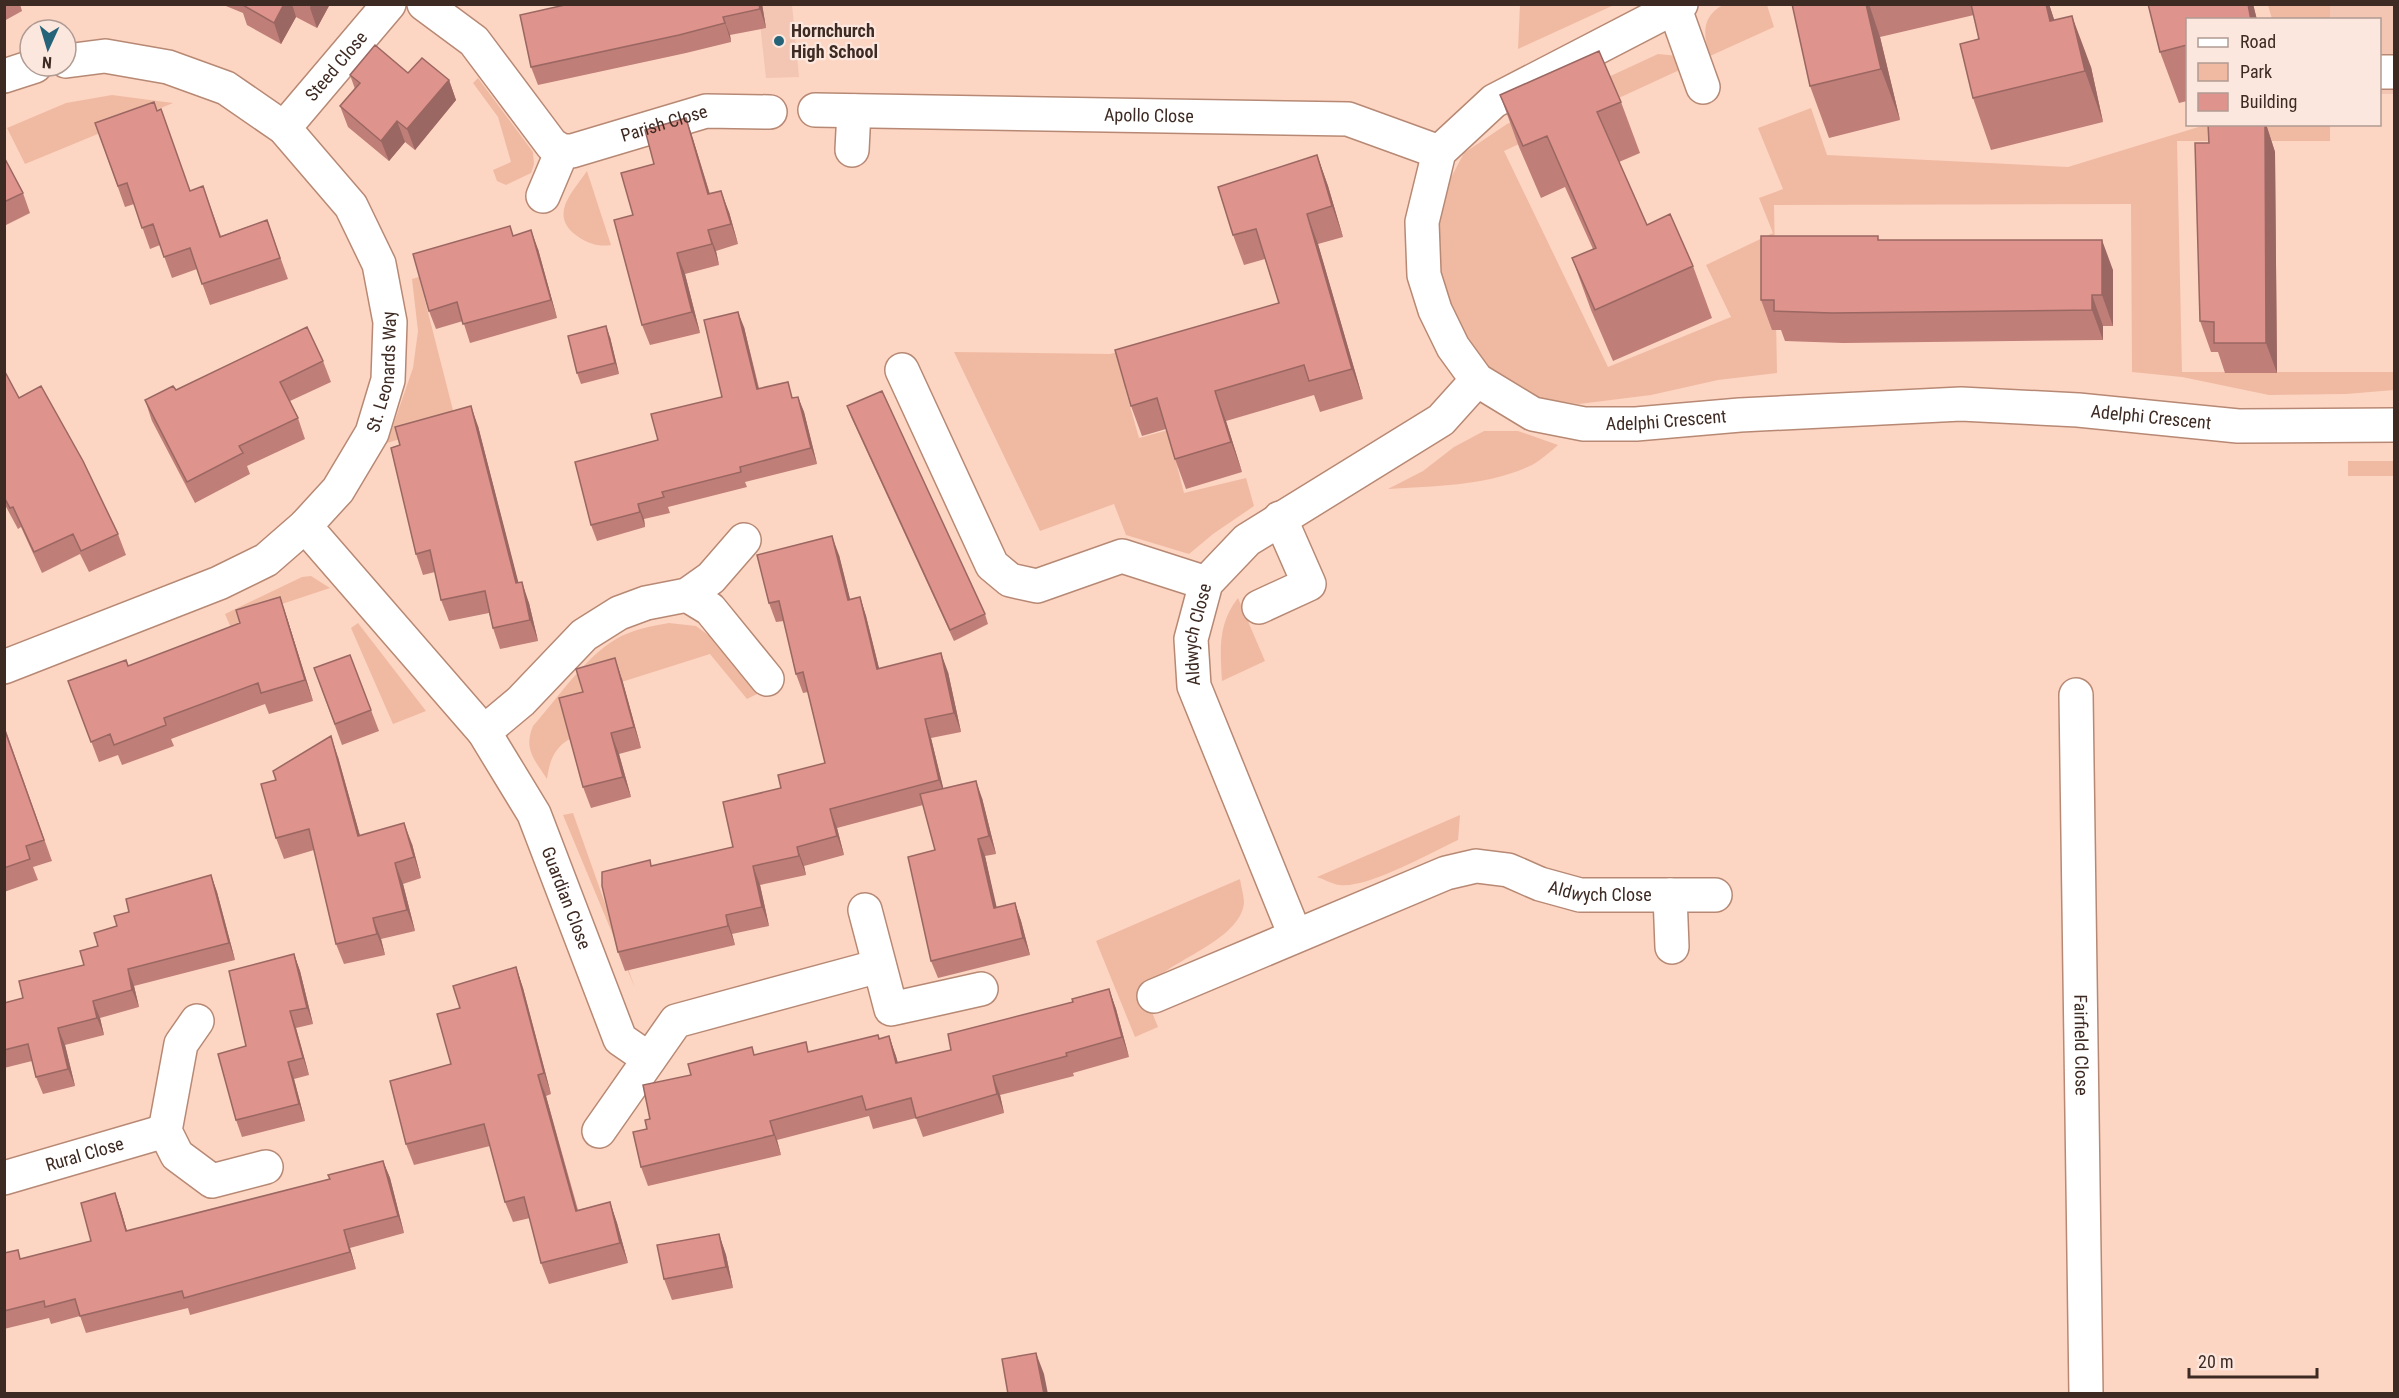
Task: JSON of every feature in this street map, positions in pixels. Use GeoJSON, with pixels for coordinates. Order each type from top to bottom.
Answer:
{"type":"FeatureCollection","features":[{"type":"Feature","properties":{"kind":"street","name":"Steed Close"},"geometry":{"type":"LineString","coordinates":[[284,128],[389,4]]}},
{"type":"Feature","properties":{"kind":"street"},"geometry":{"type":"LineString","coordinates":[[424,4],[474,42],[552,145],[562,151],[543,196]]}},
{"type":"Feature","properties":{"kind":"street"},"geometry":{"type":"LineString","coordinates":[[1439,152],[1494,101],[1628,19],[1678,7],[1703,87]]}},
{"type":"Feature","properties":{"kind":"street","name":"St. Leonards Way"},"geometry":{"type":"LineString","coordinates":[[4,667],[219,584],[266,560],[306,526],[338,490],[372,433],[388,380],[390,322],[379,264],[351,206],[284,128],[226,88],[168,67],[105,56],[78,59]]}},
{"type":"Feature","properties":{"kind":"street","name":"Apollo Close"},"geometry":{"type":"LineString","coordinates":[[815,110],[1348,119],[1439,152]]}},
{"type":"Feature","properties":{"kind":"street","name":"Parish Close"},"geometry":{"type":"LineString","coordinates":[[562,151],[572,151],[706,111],[770,112]]}},
{"type":"Feature","properties":{"kind":"street"},"geometry":{"type":"LineString","coordinates":[[852,150],[854,111]]}},
{"type":"Feature","properties":{"kind":"street","name":"Adelphi Crescent"},"geometry":{"type":"LineString","coordinates":[[1439,152],[1422,222],[1424,275],[1435,310],[1453,347],[1477,380],[1533,414],[1584,424],[1636,424],[1740,415],[1961,404],[2078,410],[2238,426],[2394,425]]}},
{"type":"Feature","properties":{"kind":"street"},"geometry":{"type":"LineString","coordinates":[[902,370],[992,565],[1010,580],[1037,586],[1122,556],[1206,583]]}},
{"type":"Feature","properties":{"kind":"street","name":"Aldwych Close"},"geometry":{"type":"LineString","coordinates":[[1295,935],[1194,686],[1191,639],[1206,583],[1246,540],[1441,420],[1477,380]]}},
{"type":"Feature","properties":{"kind":"street"},"geometry":{"type":"LineString","coordinates":[[1259,607],[1309,584],[1280,518]]}},
{"type":"Feature","properties":{"kind":"street","name":"Guardian Close"},"geometry":{"type":"LineString","coordinates":[[306,526],[484,732],[534,814],[620,1039],[649,1059]]}},
{"type":"Feature","properties":{"kind":"street"},"geometry":{"type":"LineString","coordinates":[[484,732],[520,701],[584,635],[619,613],[646,603],[687,595],[711,578],[744,540]]}},
{"type":"Feature","properties":{"kind":"street"},"geometry":{"type":"LineString","coordinates":[[687,595],[710,609],[767,679]]}},
{"type":"Feature","properties":{"kind":"street","name":"Fairfield Close"},"geometry":{"type":"LineString","coordinates":[[2076,695],[2086,1394]]}},
{"type":"Feature","properties":{"kind":"street","name":"Aldwych Close"},"geometry":{"type":"LineString","coordinates":[[1154,996],[1446,873],[1476,866],[1508,870],[1540,884],[1580,895],[1716,895]]}},
{"type":"Feature","properties":{"kind":"street","name":"Aldwych Close"},"geometry":{"type":"LineString","coordinates":[[1670,895],[1672,947]]}},
{"type":"Feature","properties":{"kind":"street"},"geometry":{"type":"LineString","coordinates":[[865,910],[891,1009],[981,989]]}},
{"type":"Feature","properties":{"kind":"street"},"geometry":{"type":"LineString","coordinates":[[599,1131],[675,1021],[879,966]]}},
{"type":"Feature","properties":{"kind":"street"},"geometry":{"type":"LineString","coordinates":[[197,1021],[181,1044],[165,1131],[177,1155],[212,1181],[266,1167]]}},
{"type":"Feature","properties":{"kind":"street","name":"Rural Close"},"geometry":{"type":"LineString","coordinates":[[4,1178],[165,1131]]}},
{"type":"Feature","properties":{"kind":"shaded area","name":"Hornchurch High School"},"geometry":{"type":"Polygon","coordinates":[[[758,5],[792,5],[799,77],[766,78],[758,5]]]}},
{"type":"Feature","properties":{"kind":"shaded area"},"geometry":{"type":"Polygon","coordinates":[[[2330,5],[2394,5],[2394,94],[2381,94],[2381,18],[2330,18],[2330,5]]]}},
{"type":"Feature","properties":{"kind":"green space"},"geometry":{"type":"Polygon","coordinates":[[[1613,4],[1614,5],[1518,49],[1520,5],[1613,4]]]}},
{"type":"Feature","properties":{"kind":"green space"},"geometry":{"type":"Polygon","coordinates":[[[1723,5],[1767,5],[1774,27],[1710,56],[1705,34],[1707,21],[1723,5]]]}},
{"type":"Feature","properties":{"kind":"green space"},"geometry":{"type":"Polygon","coordinates":[[[2268,5],[2330,5],[2330,18],[2272,18],[2268,5]]]}},
{"type":"Feature","properties":{"kind":"green space"},"geometry":{"type":"Polygon","coordinates":[[[1658,54],[1679,56],[1686,67],[1504,151],[1608,367],[1731,317],[1706,265],[1773,233],[1759,198],[1783,189],[1758,128],[1811,108],[1827,155],[2068,167],[2202,126],[2330,126],[2330,141],[2177,141],[2182,372],[2394,372],[2394,390],[2346,394],[2269,395],[2182,377],[2132,372],[2131,204],[1774,205],[1777,373],[1718,380],[1651,395],[1579,404],[1541,399],[1493,374],[1475,355],[1450,319],[1434,249],[1446,187],[1464,153],[1507,124],[1658,54]]]}},
{"type":"Feature","properties":{"kind":"green space"},"geometry":{"type":"Polygon","coordinates":[[[478,78],[533,152],[534,164],[531,173],[506,185],[497,181],[493,170],[511,162],[498,117],[473,83],[478,78]]]}},
{"type":"Feature","properties":{"kind":"green space"},"geometry":{"type":"Polygon","coordinates":[[[112,95],[173,103],[25,164],[7,128],[66,103],[112,95]]]}},
{"type":"Feature","properties":{"kind":"green space"},"geometry":{"type":"Polygon","coordinates":[[[587,171],[611,245],[599,245],[580,238],[570,230],[565,222],[563,214],[565,205],[587,171]]]}},
{"type":"Feature","properties":{"kind":"green space"},"geometry":{"type":"Polygon","coordinates":[[[419,277],[456,422],[387,443],[413,368],[418,331],[412,279],[419,277]]]}},
{"type":"Feature","properties":{"kind":"green space"},"geometry":{"type":"Polygon","coordinates":[[[1133,348],[1125,388],[1139,438],[1168,430],[1184,493],[1246,478],[1254,506],[1213,534],[1189,554],[1126,535],[1114,504],[1040,531],[954,352],[1110,354],[1133,348]]]}},
{"type":"Feature","properties":{"kind":"green space"},"geometry":{"type":"Polygon","coordinates":[[[1484,431],[1518,431],[1558,445],[1532,465],[1498,477],[1462,484],[1388,489],[1423,471],[1454,447],[1484,431]]]}},
{"type":"Feature","properties":{"kind":"green space"},"geometry":{"type":"Polygon","coordinates":[[[2348,461],[2394,461],[2394,476],[2348,476],[2348,461]]]}},
{"type":"Feature","properties":{"kind":"green space"},"geometry":{"type":"Polygon","coordinates":[[[311,576],[330,588],[246,616],[247,622],[231,628],[225,614],[302,577],[311,576]]]}},
{"type":"Feature","properties":{"kind":"green space"},"geometry":{"type":"Polygon","coordinates":[[[1238,598],[1265,661],[1222,681],[1222,637],[1231,607],[1238,598]]]}},
{"type":"Feature","properties":{"kind":"green space"},"geometry":{"type":"Polygon","coordinates":[[[358,623],[426,711],[393,724],[351,628],[358,623]]]}},
{"type":"Feature","properties":{"kind":"green space"},"geometry":{"type":"Polygon","coordinates":[[[669,623],[696,626],[718,642],[759,693],[747,699],[710,654],[590,692],[575,736],[558,748],[550,765],[547,779],[530,748],[530,734],[533,726],[571,680],[604,647],[628,633],[669,623]]]}},
{"type":"Feature","properties":{"kind":"green space"},"geometry":{"type":"Polygon","coordinates":[[[573,813],[635,988],[563,815],[573,813]]]}},
{"type":"Feature","properties":{"kind":"green space"},"geometry":{"type":"Polygon","coordinates":[[[1460,815],[1458,840],[1382,876],[1351,885],[1339,885],[1317,877],[1460,815]]]}},
{"type":"Feature","properties":{"kind":"green space"},"geometry":{"type":"Polygon","coordinates":[[[1240,879],[1244,903],[1240,916],[1217,939],[1157,977],[1147,987],[1149,1005],[1158,1027],[1135,1037],[1096,941],[1240,879]]]}},
{"type":"Feature","properties":{"kind":"building"},"geometry":{"type":"Polygon","coordinates":[[[241,4],[284,4],[274,23],[241,4]]]}},
{"type":"Feature","properties":{"kind":"building"},"geometry":{"type":"Polygon","coordinates":[[[569,4],[759,4],[760,9],[723,17],[725,23],[679,35],[531,67],[520,15],[569,4]]]}},
{"type":"Feature","properties":{"kind":"building"},"geometry":{"type":"Polygon","coordinates":[[[1792,4],[1866,4],[1881,69],[1810,86],[1792,4]]]}},
{"type":"Feature","properties":{"kind":"building"},"geometry":{"type":"Polygon","coordinates":[[[1971,4],[2046,4],[2050,21],[2072,16],[2085,71],[1973,98],[1960,44],[1979,39],[1971,4]]]}},
{"type":"Feature","properties":{"kind":"building"},"geometry":{"type":"Polygon","coordinates":[[[2148,4],[2248,4],[2251,18],[2186,18],[2186,45],[2160,52],[2148,4]]]}},
{"type":"Feature","properties":{"kind":"building"},"geometry":{"type":"Polygon","coordinates":[[[375,45],[408,73],[422,58],[449,80],[407,129],[397,121],[381,141],[340,106],[360,83],[350,75],[375,45]]]}},
{"type":"Feature","properties":{"kind":"building"},"geometry":{"type":"Polygon","coordinates":[[[1599,51],[1621,102],[1597,112],[1647,225],[1670,214],[1693,266],[1595,310],[1572,258],[1596,248],[1547,136],[1523,146],[1500,95],[1599,51]]]}},
{"type":"Feature","properties":{"kind":"building"},"geometry":{"type":"Polygon","coordinates":[[[154,102],[157,111],[161,109],[190,191],[203,186],[220,237],[267,220],[280,258],[202,284],[190,248],[164,257],[153,224],[142,228],[127,183],[118,186],[95,123],[154,102]]]}},
{"type":"Feature","properties":{"kind":"building"},"geometry":{"type":"Polygon","coordinates":[[[686,118],[708,194],[721,191],[731,224],[708,230],[712,244],[677,253],[692,312],[642,325],[614,220],[633,215],[621,173],[654,164],[645,130],[686,118]]]}},
{"type":"Feature","properties":{"kind":"building"},"geometry":{"type":"Polygon","coordinates":[[[2208,126],[2265,126],[2266,343],[2214,343],[2214,322],[2200,321],[2195,143],[2209,143],[2208,126]]]}},
{"type":"Feature","properties":{"kind":"building"},"geometry":{"type":"Polygon","coordinates":[[[1317,155],[1332,206],[1307,214],[1352,369],[1309,381],[1304,365],[1215,391],[1231,442],[1175,459],[1157,398],[1131,406],[1115,350],[1279,303],[1256,229],[1233,235],[1218,187],[1317,155]]]}},
{"type":"Feature","properties":{"kind":"building"},"geometry":{"type":"Polygon","coordinates":[[[4,157],[23,193],[4,202],[4,157]]]}},
{"type":"Feature","properties":{"kind":"building"},"geometry":{"type":"Polygon","coordinates":[[[510,226],[513,236],[531,230],[551,300],[463,324],[457,302],[429,311],[413,254],[510,226]]]}},
{"type":"Feature","properties":{"kind":"building"},"geometry":{"type":"Polygon","coordinates":[[[1761,236],[1878,236],[1878,240],[2102,240],[2102,295],[2092,295],[2092,310],[1832,313],[1774,311],[1774,300],[1761,300],[1761,236]]]}},
{"type":"Feature","properties":{"kind":"building"},"geometry":{"type":"Polygon","coordinates":[[[738,312],[757,389],[788,382],[792,398],[798,397],[811,448],[740,467],[741,472],[662,492],[664,497],[638,504],[640,512],[591,525],[575,462],[658,440],[651,414],[722,397],[704,320],[738,312]]]}},
{"type":"Feature","properties":{"kind":"building"},"geometry":{"type":"Polygon","coordinates":[[[606,326],[615,363],[577,373],[568,336],[606,326]]]}},
{"type":"Feature","properties":{"kind":"building"},"geometry":{"type":"Polygon","coordinates":[[[307,327],[323,361],[280,382],[298,418],[239,446],[243,453],[187,482],[145,400],[173,386],[176,390],[307,327]]]}},
{"type":"Feature","properties":{"kind":"building"},"geometry":{"type":"Polygon","coordinates":[[[4,370],[19,398],[41,386],[83,461],[118,534],[81,551],[73,534],[34,552],[13,507],[10,508],[4,497],[4,370]]]}},
{"type":"Feature","properties":{"kind":"building"},"geometry":{"type":"Polygon","coordinates":[[[882,391],[985,614],[950,630],[847,406],[882,391]]]}},
{"type":"Feature","properties":{"kind":"building"},"geometry":{"type":"Polygon","coordinates":[[[471,406],[516,583],[522,582],[530,620],[493,628],[485,591],[441,600],[430,550],[416,554],[391,448],[400,445],[395,427],[471,406]]]}},
{"type":"Feature","properties":{"kind":"building"},"geometry":{"type":"Polygon","coordinates":[[[832,536],[848,600],[860,597],[877,669],[941,653],[954,713],[925,719],[939,780],[830,809],[837,836],[797,847],[799,856],[753,866],[762,907],[726,915],[728,926],[618,952],[602,886],[602,872],[650,860],[651,866],[733,847],[723,802],[781,788],[778,775],[825,763],[803,672],[796,674],[779,601],[769,603],[757,555],[832,536]]]}},
{"type":"Feature","properties":{"kind":"building"},"geometry":{"type":"Polygon","coordinates":[[[280,597],[305,680],[261,693],[258,683],[164,718],[166,725],[114,745],[110,734],[91,742],[68,681],[126,660],[128,666],[240,623],[236,610],[280,597]]]}},
{"type":"Feature","properties":{"kind":"building"},"geometry":{"type":"Polygon","coordinates":[[[350,655],[371,710],[335,724],[314,668],[350,655]]]}},
{"type":"Feature","properties":{"kind":"building"},"geometry":{"type":"Polygon","coordinates":[[[615,658],[634,727],[611,733],[623,777],[583,787],[559,698],[583,692],[576,669],[615,658]]]}},
{"type":"Feature","properties":{"kind":"building"},"geometry":{"type":"Polygon","coordinates":[[[4,728],[44,840],[26,846],[30,859],[4,868],[4,728]]]}},
{"type":"Feature","properties":{"kind":"building"},"geometry":{"type":"Polygon","coordinates":[[[331,736],[358,836],[404,823],[414,857],[395,863],[407,910],[373,918],[377,934],[336,944],[309,829],[276,838],[261,784],[276,780],[273,771],[331,736]]]}},
{"type":"Feature","properties":{"kind":"building"},"geometry":{"type":"Polygon","coordinates":[[[976,781],[989,836],[978,839],[994,908],[1015,903],[1023,938],[931,961],[908,857],[935,850],[920,794],[976,781]]]}},
{"type":"Feature","properties":{"kind":"building"},"geometry":{"type":"Polygon","coordinates":[[[211,875],[229,943],[128,969],[132,990],[93,1001],[97,1018],[58,1028],[68,1069],[36,1077],[28,1044],[4,1050],[4,1003],[23,998],[19,981],[84,965],[80,951],[98,946],[94,933],[117,926],[114,916],[129,912],[126,899],[211,875]]]}},
{"type":"Feature","properties":{"kind":"building"},"geometry":{"type":"Polygon","coordinates":[[[294,954],[307,1008],[290,1011],[303,1058],[288,1062],[299,1104],[236,1120],[218,1054],[246,1046],[229,971],[294,954]]]}},
{"type":"Feature","properties":{"kind":"building"},"geometry":{"type":"Polygon","coordinates":[[[516,967],[544,1073],[538,1075],[576,1211],[610,1202],[620,1243],[541,1263],[524,1197],[505,1202],[484,1124],[406,1144],[390,1081],[451,1064],[437,1014],[460,1008],[453,986],[516,967]]]}},
{"type":"Feature","properties":{"kind":"building"},"geometry":{"type":"Polygon","coordinates":[[[1109,989],[1122,1037],[1066,1053],[1067,1056],[993,1076],[997,1094],[916,1118],[911,1098],[866,1110],[862,1096],[770,1121],[774,1135],[641,1167],[633,1132],[647,1129],[645,1120],[650,1119],[643,1085],[691,1075],[688,1064],[752,1047],[754,1055],[806,1042],[808,1052],[878,1035],[879,1039],[889,1036],[896,1063],[951,1050],[948,1034],[1073,1002],[1072,999],[1109,989]]]}},
{"type":"Feature","properties":{"kind":"building"},"geometry":{"type":"Polygon","coordinates":[[[383,1161],[398,1216],[344,1230],[350,1252],[184,1298],[182,1291],[80,1316],[75,1299],[45,1307],[44,1301],[4,1311],[4,1253],[18,1250],[20,1259],[91,1241],[81,1203],[115,1193],[126,1231],[330,1179],[328,1175],[383,1161]]]}},
{"type":"Feature","properties":{"kind":"building"},"geometry":{"type":"Polygon","coordinates":[[[719,1234],[726,1267],[664,1279],[657,1245],[719,1234]]]}},
{"type":"Feature","properties":{"kind":"building"},"geometry":{"type":"Polygon","coordinates":[[[1036,1353],[1044,1394],[1008,1394],[1002,1359],[1036,1353]]]}},
{"type":"Feature","properties":{"kind":"place","name":"Hornchurch High School"},"geometry":{"type":"Point","coordinates":[779,41]}}]}
